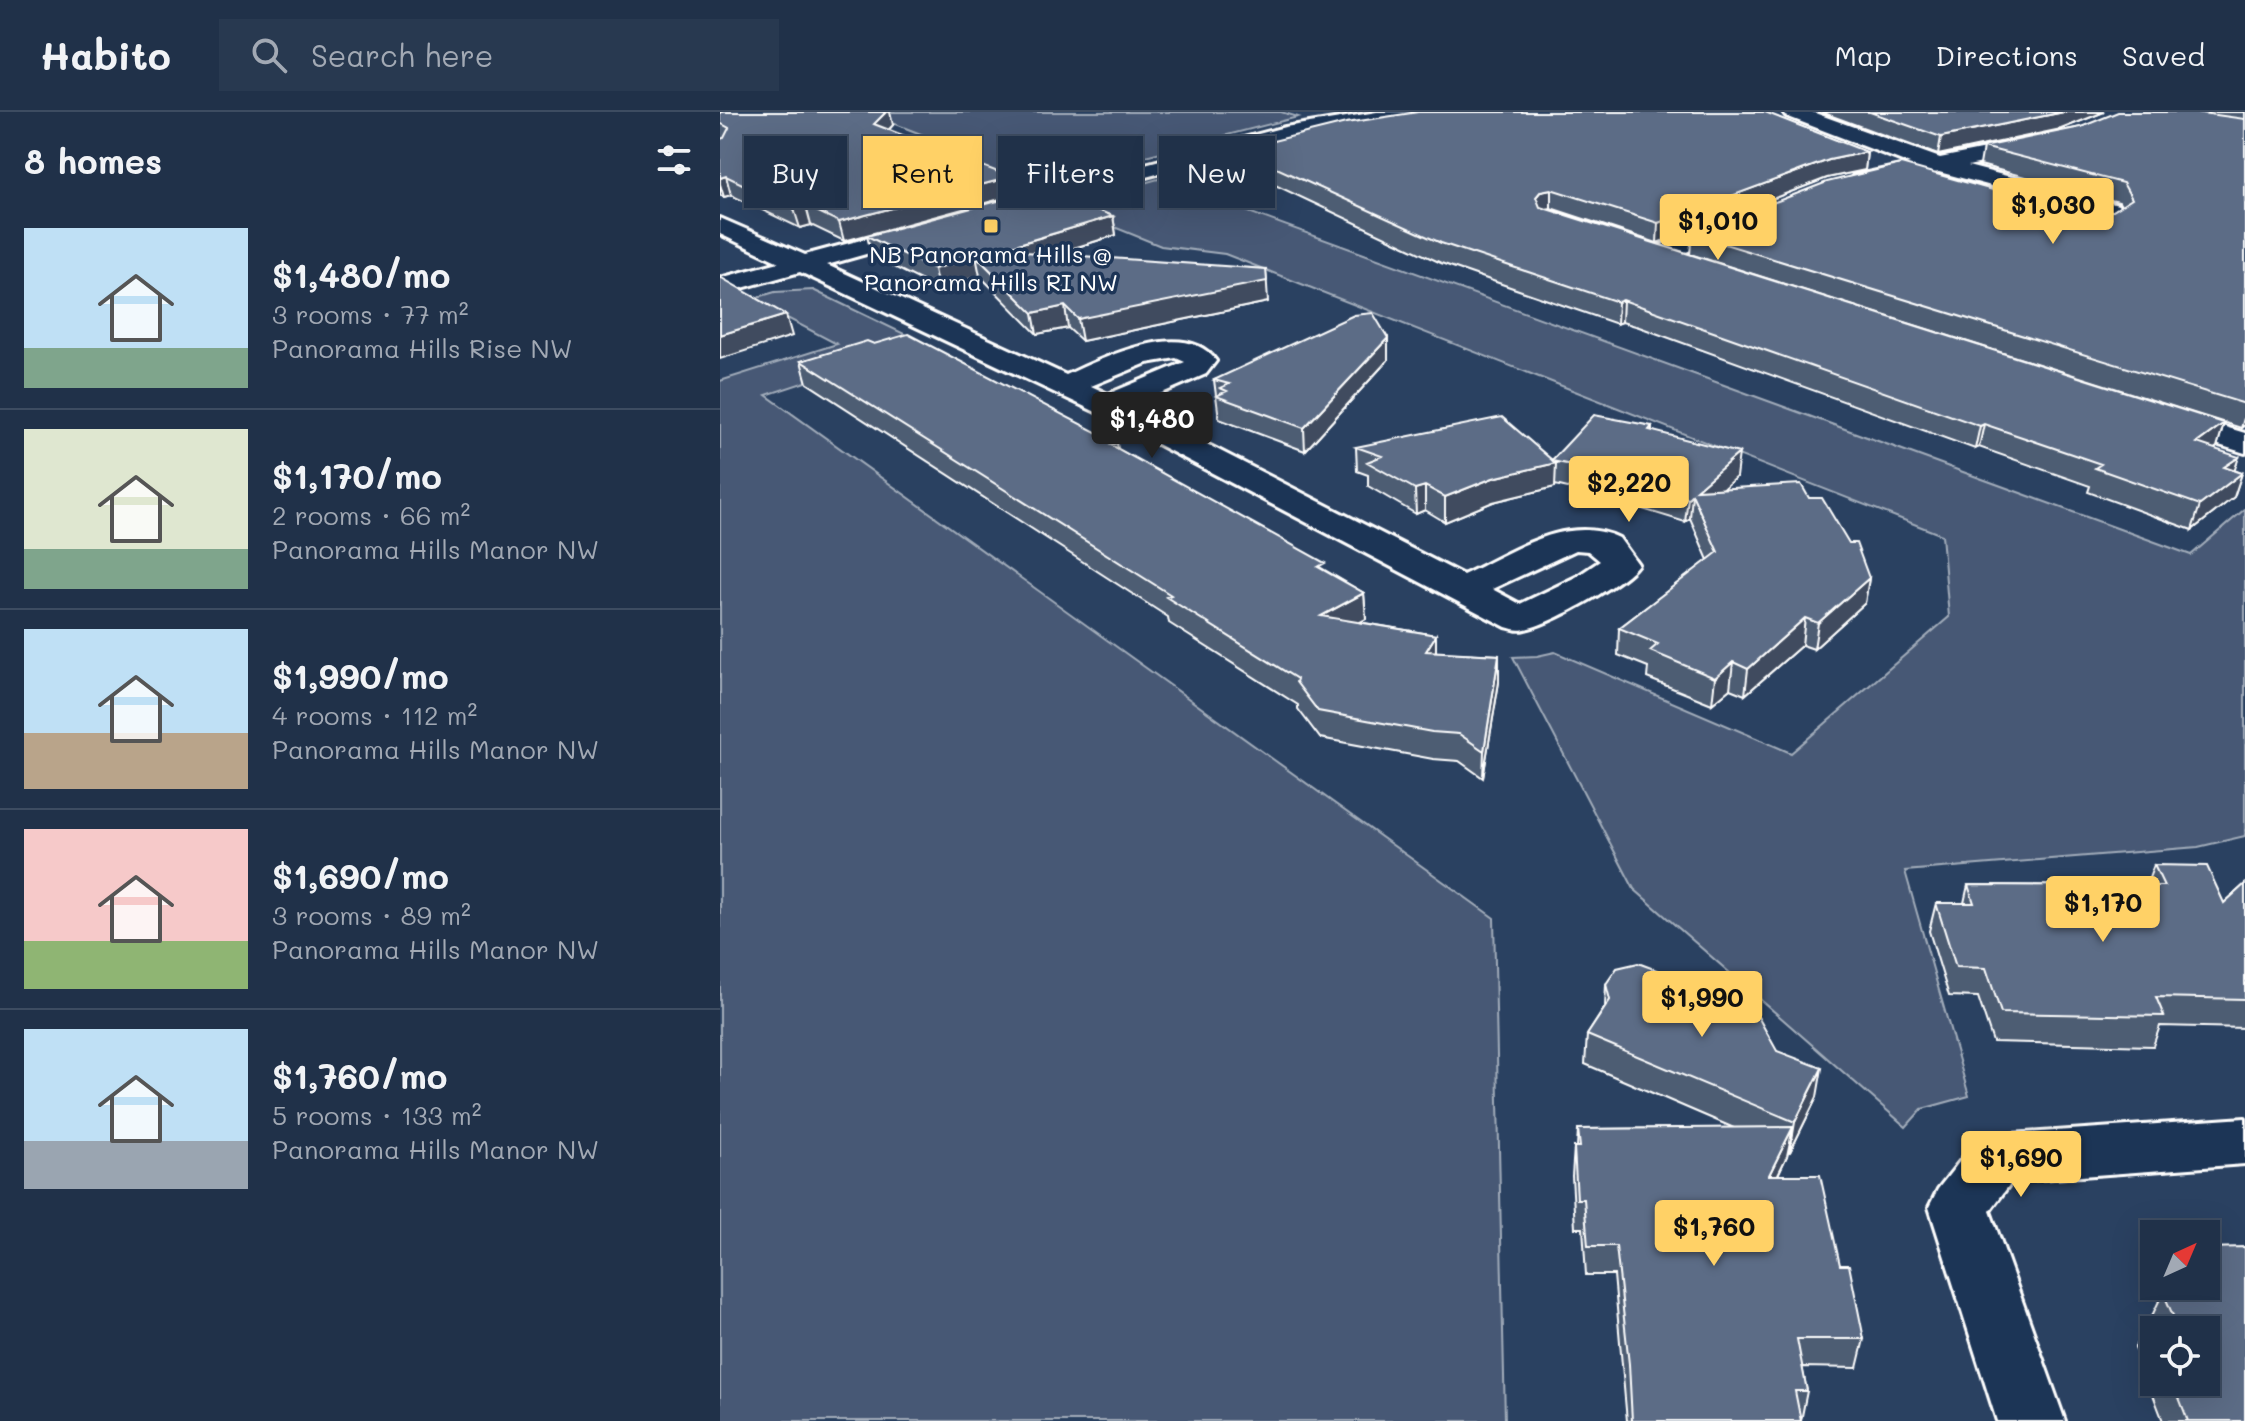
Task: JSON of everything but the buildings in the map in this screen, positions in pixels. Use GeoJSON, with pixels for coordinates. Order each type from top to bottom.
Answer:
{"type":"FeatureCollection","features":[{"type":"Feature","properties":{"kind":"street"},"geometry":{"type":"LineString","coordinates":[[720,286],[1285,133],[1416,112]]}},
{"type":"Feature","properties":{"kind":"street"},"geometry":{"type":"LineString","coordinates":[[1784,118],[1909,157],[2094,205],[2110,210],[2112,217],[2099,222],[2075,222],[1900,173],[1784,118]]}},
{"type":"Feature","properties":{"kind":"street"},"geometry":{"type":"LineString","coordinates":[[1836,186],[2068,137]]}},
{"type":"Feature","properties":{"kind":"street"},"geometry":{"type":"LineString","coordinates":[[1657,255],[1768,211]]}},
{"type":"Feature","properties":{"kind":"street"},"geometry":{"type":"LineString","coordinates":[[720,225],[1107,405],[1462,589]]}},
{"type":"Feature","properties":{"kind":"street"},"geometry":{"type":"LineString","coordinates":[[1630,245],[1717,274]]}},
{"type":"Feature","properties":{"kind":"street"},"geometry":{"type":"LineString","coordinates":[[1065,386],[1154,351],[1187,350],[1201,361],[1196,368],[1107,405]]}},
{"type":"Feature","properties":{"kind":"street"},"geometry":{"type":"LineString","coordinates":[[2139,410],[2245,443]]}},
{"type":"Feature","properties":{"kind":"street"},"geometry":{"type":"LineString","coordinates":[[2031,1421],[1959,1207],[1996,1159],[2245,1141]]}},
{"type":"Feature","properties":{"kind":"shaded area"},"geometry":{"type":"Polygon","coordinates":[[[864,112],[1281,112],[1298,117],[1224,136],[1159,136],[1159,152],[1143,157],[1143,136],[998,136],[998,180],[982,174],[982,136],[926,136],[864,112]]]}},
{"type":"Feature","properties":{"kind":"shaded area"},"geometry":{"type":"Polygon","coordinates":[[[1159,179],[1159,208],[1238,208],[2191,555],[2245,509],[2245,836],[2198,847],[1905,871],[1969,1096],[1922,1109],[1906,1127],[1634,889],[1513,657],[1555,652],[1791,753],[1949,617],[1942,535],[1225,254],[1161,246],[1067,208],[1143,208],[1143,183],[1159,179]]]}},
{"type":"Feature","properties":{"kind":"shaded area"},"geometry":{"type":"Polygon","coordinates":[[[813,290],[923,343],[766,395],[1494,918],[1505,1421],[720,1421],[720,381],[837,344],[751,299],[775,292],[813,290]]]}},
{"type":"Feature","properties":{"kind":"place","name":"NB Panorama Hills @ Panorama Hills RI NW"},"geometry":{"type":"Point","coordinates":[991,226]}}]}
